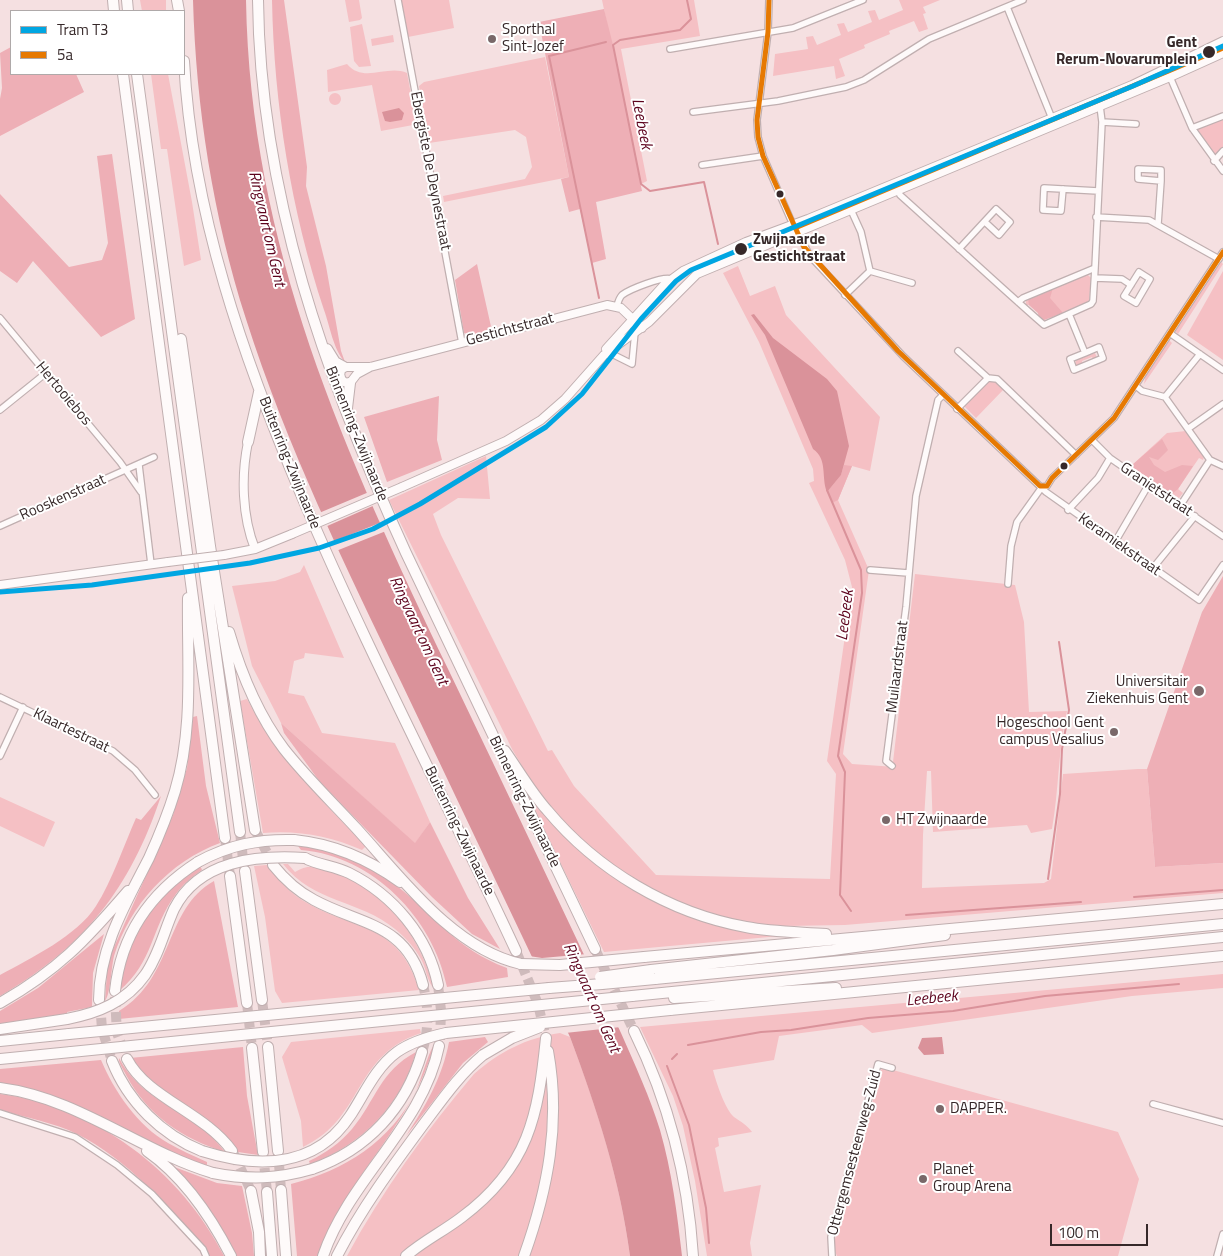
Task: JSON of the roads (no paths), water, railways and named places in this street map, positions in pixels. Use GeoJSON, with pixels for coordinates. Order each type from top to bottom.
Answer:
{"type":"FeatureCollection","features":[{"type":"Feature","properties":{"kind":"highway","name":"Binnenring-Zwijnaarde"},"geometry":{"type":"LineString","coordinates":[[258,0],[262,64],[275,171],[293,255],[321,343],[383,505],[595,949]]}},
{"type":"Feature","properties":{"kind":"highway"},"geometry":{"type":"LineString","coordinates":[[123,75],[225,838]]}},
{"type":"Feature","properties":{"kind":"highway"},"geometry":{"type":"LineString","coordinates":[[137,75],[240,832]]}},
{"type":"Feature","properties":{"kind":"highway","name":"Buitenring-Zwijnaarde"},"geometry":{"type":"LineString","coordinates":[[185,75],[193,141],[205,208],[230,304],[259,389],[334,570],[516,951]]}},
{"type":"Feature","properties":{"kind":"highway"},"geometry":{"type":"LineString","coordinates":[[161,246],[175,304],[210,546],[255,830]]}},
{"type":"Feature","properties":{"kind":"highway"},"geometry":{"type":"LineString","coordinates":[[321,343],[329,351],[335,362],[344,367]]}},
{"type":"Feature","properties":{"kind":"highway"},"geometry":{"type":"LineString","coordinates":[[346,412],[349,403],[347,395],[350,383]]}},
{"type":"Feature","properties":{"kind":"highway"},"geometry":{"type":"LineString","coordinates":[[248,442],[259,389]]}},
{"type":"Feature","properties":{"kind":"highway"},"geometry":{"type":"LineString","coordinates":[[210,546],[228,631],[237,661],[265,718],[284,748],[417,894],[468,940],[496,956],[521,964],[560,965],[857,936],[987,927],[1223,904]]}},
{"type":"Feature","properties":{"kind":"highway"},"geometry":{"type":"LineString","coordinates":[[100,1000],[101,971],[106,952],[168,813],[185,744],[189,704],[189,567]]}},
{"type":"Feature","properties":{"kind":"highway"},"geometry":{"type":"LineString","coordinates":[[488,725],[536,796],[557,822],[591,855],[631,883],[656,897],[716,920],[746,927],[857,936]]}},
{"type":"Feature","properties":{"kind":"highway"},"geometry":{"type":"LineString","coordinates":[[115,991],[120,960],[126,943],[144,911],[168,884],[198,862],[234,845],[254,841],[294,840],[322,844],[357,855],[386,872],[417,894]]}},
{"type":"Feature","properties":{"kind":"highway"},"geometry":{"type":"LineString","coordinates":[[0,1029],[67,1020],[104,1009],[115,1003],[136,986],[151,964],[175,907],[185,893],[204,876],[228,864],[254,857],[305,858],[354,876],[374,888],[398,909],[425,948],[438,985]]}},
{"type":"Feature","properties":{"kind":"highway"},"geometry":{"type":"LineString","coordinates":[[273,865],[282,876],[302,893],[323,905],[369,922],[391,935],[414,962],[423,985]]}},
{"type":"Feature","properties":{"kind":"highway"},"geometry":{"type":"LineString","coordinates":[[245,871],[262,1000]]}},
{"type":"Feature","properties":{"kind":"highway"},"geometry":{"type":"LineString","coordinates":[[230,876],[247,1003]]}},
{"type":"Feature","properties":{"kind":"highway"},"geometry":{"type":"LineString","coordinates":[[0,1004],[38,980],[68,957],[102,923],[137,881]]}},
{"type":"Feature","properties":{"kind":"highway"},"geometry":{"type":"LineString","coordinates":[[653,975],[1223,924]]}},
{"type":"Feature","properties":{"kind":"highway"},"geometry":{"type":"LineString","coordinates":[[0,1041],[549,988],[833,950],[987,927]]}},
{"type":"Feature","properties":{"kind":"highway"},"geometry":{"type":"LineString","coordinates":[[663,995],[1223,938]]}},
{"type":"Feature","properties":{"kind":"highway"},"geometry":{"type":"LineString","coordinates":[[112,1061],[123,1083],[146,1114],[176,1138],[202,1151],[238,1161],[261,1162],[284,1159],[306,1152],[325,1142],[341,1127],[377,1073],[395,1053],[406,1046],[446,1033],[1223,956]]}},
{"type":"Feature","properties":{"kind":"highway"},"geometry":{"type":"LineString","coordinates":[[0,1059],[632,996],[902,987]]}},
{"type":"Feature","properties":{"kind":"highway"},"geometry":{"type":"LineString","coordinates":[[337,1256],[361,1213],[388,1173],[452,1087],[483,1055],[524,1033],[568,1020]]}},
{"type":"Feature","properties":{"kind":"highway"},"geometry":{"type":"LineString","coordinates":[[634,1031],[658,1085],[669,1116],[686,1187],[694,1256]]}},
{"type":"Feature","properties":{"kind":"highway"},"geometry":{"type":"LineString","coordinates":[[406,1256],[481,1202],[507,1174],[517,1159],[532,1127],[537,1110],[546,1038],[554,1093],[552,1146],[541,1204],[524,1256]]}},
{"type":"Feature","properties":{"kind":"highway"},"geometry":{"type":"LineString","coordinates":[[323,1256],[347,1208],[417,1104],[432,1073],[439,1046]]}},
{"type":"Feature","properties":{"kind":"highway"},"geometry":{"type":"LineString","coordinates":[[268,1047],[278,1151]]}},
{"type":"Feature","properties":{"kind":"highway"},"geometry":{"type":"LineString","coordinates":[[252,1048],[263,1152]]}},
{"type":"Feature","properties":{"kind":"highway"},"geometry":{"type":"LineString","coordinates":[[0,1088],[59,1103],[185,1164],[213,1173],[249,1179],[269,1178],[312,1170],[348,1153],[382,1125],[407,1089],[422,1052]]}},
{"type":"Feature","properties":{"kind":"highway"},"geometry":{"type":"LineString","coordinates":[[127,1060],[139,1076],[155,1090],[211,1127],[232,1151]]}},
{"type":"Feature","properties":{"kind":"highway"},"geometry":{"type":"LineString","coordinates":[[118,1130],[152,1155],[194,1197],[218,1230],[231,1256]]}},
{"type":"Feature","properties":{"kind":"highway"},"geometry":{"type":"LineString","coordinates":[[282,1190],[286,1256]]}},
{"type":"Feature","properties":{"kind":"highway"},"geometry":{"type":"LineString","coordinates":[[250,1191],[259,1232],[260,1256]]}},
{"type":"Feature","properties":{"kind":"highway"},"geometry":{"type":"LineString","coordinates":[[267,1192],[272,1256]]}},
{"type":"Feature","properties":{"kind":"highway"},"geometry":{"type":"LineString","coordinates":[[692,1240],[700,1256]]}},
{"type":"Feature","properties":{"kind":"street","name":"Ebergiste De Deynestraat"},"geometry":{"type":"LineString","coordinates":[[398,0],[462,343]]}},
{"type":"Feature","properties":{"kind":"street","name":"Keramiekstraat"},"geometry":{"type":"LineString","coordinates":[[769,0],[768,32],[757,120],[758,137],[763,156],[795,228],[810,256],[845,295],[943,395],[1068,510],[1199,600],[1223,565]]}},
{"type":"Feature","properties":{"kind":"street"},"geometry":{"type":"LineString","coordinates":[[670,49],[793,28],[863,0]]}},
{"type":"Feature","properties":{"kind":"street"},"geometry":{"type":"LineString","coordinates":[[694,112],[760,101],[778,100],[846,87],[864,80],[929,39],[1023,0]]}},
{"type":"Feature","properties":{"kind":"street"},"geometry":{"type":"LineString","coordinates":[[1007,7],[1053,121]]}},
{"type":"Feature","properties":{"kind":"street"},"geometry":{"type":"LineString","coordinates":[[604,355],[605,350],[633,318],[671,279],[693,266],[746,242],[851,210],[1053,121],[1223,41]]}},
{"type":"Feature","properties":{"kind":"street"},"geometry":{"type":"LineString","coordinates":[[0,585],[255,548],[402,487],[527,430],[559,405],[604,355],[638,330],[697,274],[795,228],[1053,121],[1100,106],[1223,53]]}},
{"type":"Feature","properties":{"kind":"street"},"geometry":{"type":"LineString","coordinates":[[1170,77],[1192,128],[1223,171]]}},
{"type":"Feature","properties":{"kind":"street"},"geometry":{"type":"LineString","coordinates":[[898,190],[900,195],[1044,325],[1091,304],[1093,301],[1102,122],[1100,106]]}},
{"type":"Feature","properties":{"kind":"street"},"geometry":{"type":"LineString","coordinates":[[1192,128],[1223,116]]}},
{"type":"Feature","properties":{"kind":"street"},"geometry":{"type":"LineString","coordinates":[[1102,122],[1136,124]]}},
{"type":"Feature","properties":{"kind":"street"},"geometry":{"type":"LineString","coordinates":[[1214,161],[1223,151]]}},
{"type":"Feature","properties":{"kind":"street"},"geometry":{"type":"LineString","coordinates":[[702,165],[763,156]]}},
{"type":"Feature","properties":{"kind":"street"},"geometry":{"type":"LineString","coordinates":[[1158,224],[1161,181]]}},
{"type":"Feature","properties":{"kind":"street"},"geometry":{"type":"LineString","coordinates":[[1063,189],[1061,211],[1043,210],[1044,188],[1063,189],[1098,191]]}},
{"type":"Feature","properties":{"kind":"street"},"geometry":{"type":"LineString","coordinates":[[959,249],[996,209],[1010,222],[999,235],[985,222]]}},
{"type":"Feature","properties":{"kind":"street"},"geometry":{"type":"LineString","coordinates":[[851,210],[861,232],[870,271]]}},
{"type":"Feature","properties":{"kind":"street"},"geometry":{"type":"LineString","coordinates":[[1096,217],[1149,220],[1219,259]]}},
{"type":"Feature","properties":{"kind":"street"},"geometry":{"type":"LineString","coordinates":[[1008,584],[1011,546],[1015,528],[1023,512],[1042,487],[1047,486],[1052,478],[1114,418],[1171,334],[1223,252]]}},
{"type":"Feature","properties":{"kind":"street"},"geometry":{"type":"LineString","coordinates":[[1018,302],[1023,298],[1095,268]]}},
{"type":"Feature","properties":{"kind":"street"},"geometry":{"type":"LineString","coordinates":[[870,271],[912,283]]}},
{"type":"Feature","properties":{"kind":"street"},"geometry":{"type":"LineString","coordinates":[[845,295],[870,271]]}},
{"type":"Feature","properties":{"kind":"street"},"geometry":{"type":"LineString","coordinates":[[1139,272],[1150,279],[1136,303],[1124,296],[1131,285],[1139,272]]}},
{"type":"Feature","properties":{"kind":"street"},"geometry":{"type":"LineString","coordinates":[[604,355],[614,355],[632,364],[638,330],[633,318],[617,306],[625,294],[662,278],[671,279]]}},
{"type":"Feature","properties":{"kind":"street"},"geometry":{"type":"LineString","coordinates":[[1094,278],[1122,279],[1131,285]]}},
{"type":"Feature","properties":{"kind":"street","name":"Gestichtstraat"},"geometry":{"type":"LineString","coordinates":[[350,383],[356,374],[370,367],[600,306],[617,306]]}},
{"type":"Feature","properties":{"kind":"street"},"geometry":{"type":"LineString","coordinates":[[1069,314],[1085,353]]}},
{"type":"Feature","properties":{"kind":"street","name":"Hertooiebos"},"geometry":{"type":"LineString","coordinates":[[0,318],[126,471]]}},
{"type":"Feature","properties":{"kind":"street"},"geometry":{"type":"LineString","coordinates":[[1171,334],[1223,370]]}},
{"type":"Feature","properties":{"kind":"street"},"geometry":{"type":"LineString","coordinates":[[1099,347],[1104,358],[1074,370],[1070,359],[1085,353],[1099,347]]}},
{"type":"Feature","properties":{"kind":"street"},"geometry":{"type":"LineString","coordinates":[[958,351],[988,378],[997,379],[1076,455]]}},
{"type":"Feature","properties":{"kind":"street"},"geometry":{"type":"LineString","coordinates":[[1165,396],[1200,354]]}},
{"type":"Feature","properties":{"kind":"street","name":"Gestichtstraat"},"geometry":{"type":"LineString","coordinates":[[344,367],[370,367]]}},
{"type":"Feature","properties":{"kind":"street"},"geometry":{"type":"LineString","coordinates":[[344,367],[340,371],[341,377],[344,382],[350,383]]}},
{"type":"Feature","properties":{"kind":"street"},"geometry":{"type":"LineString","coordinates":[[0,410],[46,373]]}},
{"type":"Feature","properties":{"kind":"street"},"geometry":{"type":"LineString","coordinates":[[958,409],[988,378]]}},
{"type":"Feature","properties":{"kind":"street"},"geometry":{"type":"LineString","coordinates":[[1136,386],[1142,391],[1165,396],[1210,460],[1223,466]]}},
{"type":"Feature","properties":{"kind":"street","name":"Muilaardstraat"},"geometry":{"type":"LineString","coordinates":[[892,766],[882,761],[906,607],[916,496],[938,400],[943,395]]}},
{"type":"Feature","properties":{"kind":"street"},"geometry":{"type":"LineString","coordinates":[[1188,428],[1223,404]]}},
{"type":"Feature","properties":{"kind":"street","name":"Granietstraat"},"geometry":{"type":"LineString","coordinates":[[1092,440],[1110,458],[1223,536]]}},
{"type":"Feature","properties":{"kind":"street"},"geometry":{"type":"LineString","coordinates":[[248,442],[245,461],[245,520],[255,548]]}},
{"type":"Feature","properties":{"kind":"street","name":"Rooskenstraat"},"geometry":{"type":"LineString","coordinates":[[0,526],[154,457]]}},
{"type":"Feature","properties":{"kind":"street"},"geometry":{"type":"LineString","coordinates":[[1068,510],[1098,478],[1110,458]]}},
{"type":"Feature","properties":{"kind":"street"},"geometry":{"type":"LineString","coordinates":[[1180,506],[1210,460]]}},
{"type":"Feature","properties":{"kind":"street","name":"Rooskenstraat"},"geometry":{"type":"LineString","coordinates":[[139,465],[151,564]]}},
{"type":"Feature","properties":{"kind":"street","name":"Rooskenstraat"},"geometry":{"type":"LineString","coordinates":[[126,471],[141,492]]}},
{"type":"Feature","properties":{"kind":"street"},"geometry":{"type":"LineString","coordinates":[[1115,542],[1149,484]]}},
{"type":"Feature","properties":{"kind":"street"},"geometry":{"type":"LineString","coordinates":[[1153,568],[1195,516]]}},
{"type":"Feature","properties":{"kind":"street"},"geometry":{"type":"LineString","coordinates":[[870,570],[908,573]]}},
{"type":"Feature","properties":{"kind":"street","name":"Klaartestraat"},"geometry":{"type":"LineString","coordinates":[[0,697],[113,751],[135,770],[155,795]]}},
{"type":"Feature","properties":{"kind":"street"},"geometry":{"type":"LineString","coordinates":[[0,756],[23,707]]}},
{"type":"Feature","properties":{"kind":"street","name":"Ottergemsesteenweg-Zuid"},"geometry":{"type":"LineString","coordinates":[[832,1256],[831,1237],[878,1064],[892,1068]]}},
{"type":"Feature","properties":{"kind":"street"},"geometry":{"type":"LineString","coordinates":[[1153,1104],[1223,1123]]}},
{"type":"Feature","properties":{"kind":"street"},"geometry":{"type":"LineString","coordinates":[[0,1113],[74,1136],[117,1165],[152,1194],[203,1249],[206,1256]]}},
{"type":"Feature","properties":{"kind":"street"},"geometry":{"type":"LineString","coordinates":[[1217,1256],[1223,1234]]}},
{"type":"Feature","properties":{"kind":"water","name":"Ringvaart om Gent"},"geometry":{"type":"Polygon","coordinates":[[[193,0],[246,0],[252,91],[265,178],[285,263],[310,346],[340,428],[374,509],[621,1033],[647,1093],[660,1130],[668,1161],[682,1256],[630,1256],[614,1172],[570,1037],[338,549],[279,412],[246,319],[224,241],[202,121],[193,0]]]}},
{"type":"Feature","properties":{"kind":"water"},"geometry":{"type":"Polygon","coordinates":[[[399,108],[404,113],[402,120],[385,121],[382,112],[399,108]]]}},
{"type":"Feature","properties":{"kind":"water"},"geometry":{"type":"Polygon","coordinates":[[[754,314],[773,338],[827,379],[837,391],[849,446],[841,475],[827,492],[821,458],[813,449],[765,335],[751,315],[754,314]]]}},
{"type":"Feature","properties":{"kind":"water"},"geometry":{"type":"Polygon","coordinates":[[[942,1037],[944,1054],[924,1055],[918,1048],[922,1038],[942,1037]]]}},
{"type":"Feature","properties":{"kind":"waterway","name":"Leebeek"},"geometry":{"type":"LineString","coordinates":[[687,0],[691,19],[680,30],[620,40],[613,45],[641,184],[650,191],[704,182],[718,244]]}},
{"type":"Feature","properties":{"kind":"waterway"},"geometry":{"type":"LineString","coordinates":[[599,298],[549,56],[606,42]]}},
{"type":"Feature","properties":{"kind":"waterway","name":"Leebeek"},"geometry":{"type":"LineString","coordinates":[[827,490],[861,570],[862,593],[838,756],[845,772],[840,895],[851,911]]}},
{"type":"Feature","properties":{"kind":"waterway"},"geometry":{"type":"LineString","coordinates":[[1048,879],[1060,794],[1062,749],[1069,710],[1059,642]]}},
{"type":"Feature","properties":{"kind":"waterway","name":"Leebeek"},"geometry":{"type":"LineString","coordinates":[[1134,897],[1223,890]]}},
{"type":"Feature","properties":{"kind":"waterway","name":"Leebeek"},"geometry":{"type":"LineString","coordinates":[[906,915],[1081,902]]}},
{"type":"Feature","properties":{"kind":"waterway","name":"Leebeek"},"geometry":{"type":"LineString","coordinates":[[688,1045],[761,1032],[791,1030],[868,1018],[953,1011],[1045,996],[1179,984]]}},
{"type":"Feature","properties":{"kind":"waterway"},"geometry":{"type":"LineString","coordinates":[[672,1059],[677,1054]]}},
{"type":"Feature","properties":{"kind":"waterway"},"geometry":{"type":"LineString","coordinates":[[667,1066],[689,1125],[706,1208],[709,1243]]}},
{"type":"Feature","properties":{"kind":"tunnel"},"geometry":{"type":"LineString","coordinates":[[255,830],[273,864]]}},
{"type":"Feature","properties":{"kind":"tunnel"},"geometry":{"type":"LineString","coordinates":[[240,832],[244,868]]}},
{"type":"Feature","properties":{"kind":"tunnel"},"geometry":{"type":"LineString","coordinates":[[225,838],[230,876]]}},
{"type":"Feature","properties":{"kind":"tunnel"},"geometry":{"type":"LineString","coordinates":[[595,949],[634,1031]]}},
{"type":"Feature","properties":{"kind":"tunnel"},"geometry":{"type":"LineString","coordinates":[[516,951],[538,1004],[546,1038]]}},
{"type":"Feature","properties":{"kind":"tunnel"},"geometry":{"type":"LineString","coordinates":[[422,1052],[427,1019],[423,985]]}},
{"type":"Feature","properties":{"kind":"tunnel"},"geometry":{"type":"LineString","coordinates":[[438,985],[441,1010],[440,1043]]}},
{"type":"Feature","properties":{"kind":"tunnel"},"geometry":{"type":"LineString","coordinates":[[115,997],[117,1033],[127,1059]]}},
{"type":"Feature","properties":{"kind":"tunnel"},"geometry":{"type":"LineString","coordinates":[[262,1000],[268,1047]]}},
{"type":"Feature","properties":{"kind":"tunnel"},"geometry":{"type":"LineString","coordinates":[[100,1003],[102,1029],[112,1061]]}},
{"type":"Feature","properties":{"kind":"tunnel"},"geometry":{"type":"LineString","coordinates":[[247,1003],[252,1048]]}},
{"type":"Feature","properties":{"kind":"tunnel"},"geometry":{"type":"LineString","coordinates":[[278,1151],[281,1190]]}},
{"type":"Feature","properties":{"kind":"tunnel"},"geometry":{"type":"LineString","coordinates":[[263,1153],[267,1192]]}},
{"type":"Feature","properties":{"kind":"tunnel"},"geometry":{"type":"LineString","coordinates":[[234,1154],[251,1191]]}},
{"type":"Feature","properties":{"kind":"tram line","name":"T3"},"geometry":{"type":"LineString","coordinates":[[0,592],[92,585],[250,563],[319,548],[373,529],[420,504],[546,427],[582,394],[641,319],[676,281],[691,270],[1133,86],[1223,46]]}},
{"type":"Feature","properties":{"kind":"place","name":"Sporthal Sint-Jozef"},"geometry":{"type":"Point","coordinates":[492,39]}},
{"type":"Feature","properties":{"kind":"place","name":"Gent Rerum-Novarumplein"},"geometry":{"type":"Point","coordinates":[1209,52]}},
{"type":"Feature","properties":{"kind":"place","name":"Zwijnaarde Gestichtstraat"},"geometry":{"type":"Point","coordinates":[741,249]}},
{"type":"Feature","properties":{"kind":"place","name":"Universitair Ziekenhuis Gent"},"geometry":{"type":"Point","coordinates":[1199,691]}},
{"type":"Feature","properties":{"kind":"place","name":"Hogeschool Gent campus Vesalius"},"geometry":{"type":"Point","coordinates":[1114,732]}},
{"type":"Feature","properties":{"kind":"place","name":"HT Zwijnaarde"},"geometry":{"type":"Point","coordinates":[886,820]}},
{"type":"Feature","properties":{"kind":"place","name":"DAPPER."},"geometry":{"type":"Point","coordinates":[940,1109]}},
{"type":"Feature","properties":{"kind":"place","name":"Planet Group Arena"},"geometry":{"type":"Point","coordinates":[923,1179]}}]}
